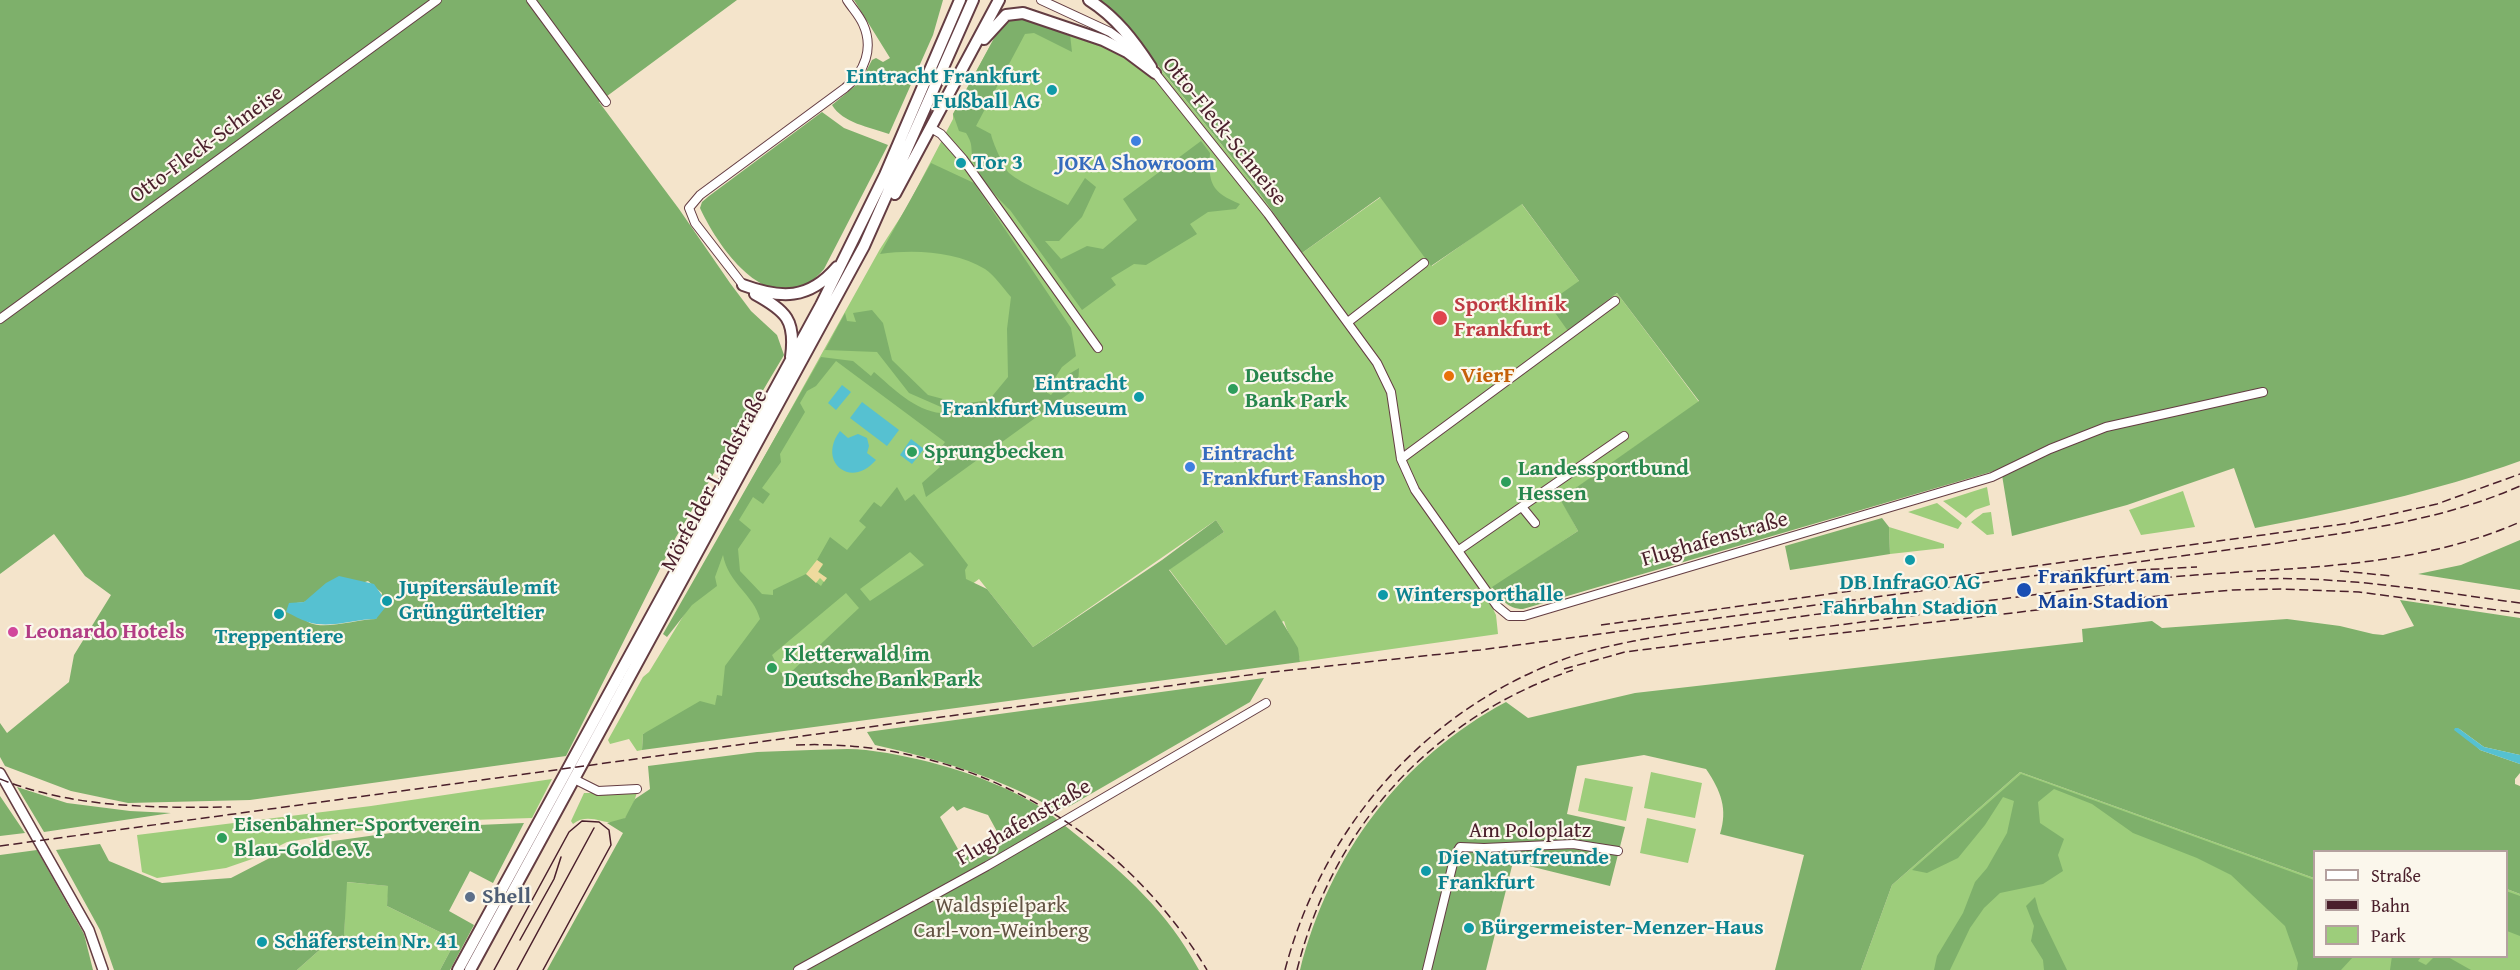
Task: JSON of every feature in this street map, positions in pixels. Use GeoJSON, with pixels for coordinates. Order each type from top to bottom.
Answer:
{"type":"FeatureCollection","features":[{"type":"Feature","properties":{"kind":"highway","name":"Mörfelder Landstraße"},"geometry":{"type":"LineString","coordinates":[[458,970],[845,258],[885,175],[958,0]]}},
{"type":"Feature","properties":{"kind":"highway","name":"Mörfelder Landstraße"},"geometry":{"type":"LineString","coordinates":[[470,970],[864,246],[973,0]]}},
{"type":"Feature","properties":{"kind":"highway"},"geometry":{"type":"LineString","coordinates":[[864,246],[931,128],[999,0]]}},
{"type":"Feature","properties":{"kind":"highway"},"geometry":{"type":"LineString","coordinates":[[1089,0],[1124,29],[1155,73]]}},
{"type":"Feature","properties":{"kind":"highway"},"geometry":{"type":"LineString","coordinates":[[972,53],[999,21],[1006,15],[1018,12],[1103,40],[1127,52],[1155,73]]}},
{"type":"Feature","properties":{"kind":"highway"},"geometry":{"type":"LineString","coordinates":[[743,285],[774,295],[802,292],[818,285],[845,258]]}},
{"type":"Feature","properties":{"kind":"highway"},"geometry":{"type":"LineString","coordinates":[[743,285],[778,307],[788,319],[793,337],[789,364]]}},
{"type":"Feature","properties":{"kind":"main road"},"geometry":{"type":"LineString","coordinates":[[0,773],[89,930],[102,970]]}},
{"type":"Feature","properties":{"kind":"street","name":"Otto-Fleck-Schneise"},"geometry":{"type":"LineString","coordinates":[[0,319],[437,0]]}},
{"type":"Feature","properties":{"kind":"street"},"geometry":{"type":"LineString","coordinates":[[531,0],[606,102]]}},
{"type":"Feature","properties":{"kind":"street"},"geometry":{"type":"LineString","coordinates":[[743,285],[695,224],[689,208],[700,195],[845,88],[859,75],[868,52],[866,32],[863,22],[847,0]]}},
{"type":"Feature","properties":{"kind":"street","name":"Otto-Fleck-Schneise"},"geometry":{"type":"LineString","coordinates":[[1041,0],[1122,39],[1155,73],[1268,214],[1377,363],[1391,392],[1401,459],[1415,490],[1505,614]]}},
{"type":"Feature","properties":{"kind":"street"},"geometry":{"type":"LineString","coordinates":[[931,128],[941,134],[963,159],[1098,348]]}},
{"type":"Feature","properties":{"kind":"street"},"geometry":{"type":"LineString","coordinates":[[1348,322],[1424,263]]}},
{"type":"Feature","properties":{"kind":"street"},"geometry":{"type":"LineString","coordinates":[[1401,459],[1615,301]]}},
{"type":"Feature","properties":{"kind":"street","name":"Flughafenstraße"},"geometry":{"type":"LineString","coordinates":[[1505,614],[1524,616],[1992,477],[2050,449],[2106,428],[2263,392]]}},
{"type":"Feature","properties":{"kind":"street"},"geometry":{"type":"LineString","coordinates":[[1459,550],[1624,436]]}},
{"type":"Feature","properties":{"kind":"street"},"geometry":{"type":"LineString","coordinates":[[1522,507],[1535,523]]}},
{"type":"Feature","properties":{"kind":"street","name":"Flughafenstraße"},"geometry":{"type":"LineString","coordinates":[[798,970],[987,866],[1266,703]]}},
{"type":"Feature","properties":{"kind":"street"},"geometry":{"type":"LineString","coordinates":[[574,779],[598,791],[637,789]]}},
{"type":"Feature","properties":{"kind":"street","name":"Am Poloplatz"},"geometry":{"type":"LineString","coordinates":[[1427,970],[1455,855],[1460,847],[1573,844],[1618,851]]}},
{"type":"Feature","properties":{"kind":"green space"},"geometry":{"type":"Polygon","coordinates":[[[0,0],[737,0],[599,102],[751,311],[777,335],[784,355],[676,537],[566,756],[250,800],[128,803],[71,791],[5,766],[0,757],[0,723],[7,733],[69,682],[74,655],[111,595],[85,576],[54,534],[0,574],[0,0]],[[368,581],[304,602],[289,604],[310,623],[333,625],[376,619],[382,593],[368,581]]]}},
{"type":"Feature","properties":{"kind":"green space"},"geometry":{"type":"Polygon","coordinates":[[[854,0],[943,0],[933,35],[889,134],[850,120],[832,105],[861,81],[872,60],[876,58],[883,62],[890,58],[854,0]]]}},
{"type":"Feature","properties":{"kind":"green space"},"geometry":{"type":"Polygon","coordinates":[[[1098,0],[2520,0],[2520,461],[2389,500],[2255,528],[2234,468],[2127,505],[2012,536],[2001,469],[1517,609],[1505,602],[1492,587],[1578,531],[1560,499],[1699,401],[1617,293],[1568,331],[1548,303],[1579,281],[1522,204],[1431,266],[1380,197],[1302,253],[1250,180],[1116,13],[1098,0]]]}},
{"type":"Feature","properties":{"kind":"green space"},"geometry":{"type":"Polygon","coordinates":[[[1008,17],[1061,28],[1098,42],[1144,71],[1155,62],[1250,180],[1302,253],[1381,197],[1432,266],[1521,203],[1579,281],[1568,330],[1617,293],[1699,402],[1561,499],[1578,531],[1485,593],[1496,615],[1498,634],[1300,662],[1284,621],[1226,645],[1169,569],[1224,532],[1216,520],[1033,647],[979,579],[826,693],[722,696],[715,705],[643,734],[642,750],[637,751],[629,739],[610,744],[608,740],[643,677],[649,672],[685,613],[694,583],[880,249],[907,207],[953,119],[953,114],[998,31],[1009,22],[1008,17]]]}},
{"type":"Feature","properties":{"kind":"green space"},"geometry":{"type":"Polygon","coordinates":[[[1008,17],[1029,19],[1070,34],[1072,52],[1034,33],[1025,34],[976,126],[991,134],[998,154],[1009,173],[1029,186],[1068,205],[1085,178],[1096,187],[1082,217],[1059,241],[1045,241],[1061,259],[1087,246],[1103,249],[1137,220],[1123,199],[1201,141],[1210,153],[1213,185],[1230,200],[1240,204],[1236,209],[1208,212],[1190,224],[1197,234],[1146,265],[1134,264],[1111,278],[1116,285],[1082,310],[1010,210],[978,172],[968,137],[966,133],[959,131],[953,114],[998,31],[1009,22],[1008,17]]]}},
{"type":"Feature","properties":{"kind":"green space"},"geometry":{"type":"Polygon","coordinates":[[[822,112],[844,128],[888,145],[824,269],[805,285],[787,290],[769,287],[752,277],[721,245],[700,208],[702,202],[709,196],[822,112]]]}},
{"type":"Feature","properties":{"kind":"green space"},"geometry":{"type":"Polygon","coordinates":[[[931,163],[974,183],[1071,328],[1076,356],[1062,367],[1046,392],[1051,395],[1069,374],[1079,368],[1078,387],[926,497],[922,483],[940,467],[932,460],[945,442],[836,361],[816,386],[807,391],[800,403],[805,412],[780,454],[781,462],[762,488],[770,494],[763,504],[753,497],[739,520],[751,530],[738,549],[740,571],[762,594],[773,595],[773,590],[806,574],[821,586],[826,578],[818,571],[823,565],[817,560],[830,537],[847,550],[866,527],[859,521],[874,502],[881,507],[897,487],[905,501],[914,494],[968,565],[965,570],[966,579],[987,589],[1033,647],[1162,560],[1216,520],[1224,532],[1169,570],[1226,645],[1275,610],[1298,648],[1300,662],[642,750],[643,734],[700,701],[715,705],[717,695],[722,696],[725,666],[760,619],[752,603],[730,573],[723,555],[715,577],[717,586],[692,605],[667,637],[663,634],[821,357],[853,361],[871,376],[874,372],[913,403],[941,413],[941,407],[909,393],[877,352],[825,350],[845,313],[847,321],[856,322],[853,313],[872,310],[883,323],[892,360],[928,395],[962,404],[989,400],[1008,377],[1007,329],[1011,297],[992,275],[974,263],[948,255],[920,252],[880,254],[931,163]],[[910,552],[860,589],[870,601],[924,565],[910,552]],[[846,593],[772,655],[781,673],[790,673],[859,608],[846,593]]]}},
{"type":"Feature","properties":{"kind":"green space"},"geometry":{"type":"Polygon","coordinates":[[[1987,487],[1990,505],[1975,510],[1966,518],[1943,501],[1987,487]]]}},
{"type":"Feature","properties":{"kind":"green space"},"geometry":{"type":"Polygon","coordinates":[[[2183,491],[2195,527],[2141,535],[2129,510],[2183,491]]]}},
{"type":"Feature","properties":{"kind":"green space"},"geometry":{"type":"Polygon","coordinates":[[[1937,503],[1962,523],[1958,529],[1908,512],[1937,503]]]}},
{"type":"Feature","properties":{"kind":"green space"},"geometry":{"type":"Polygon","coordinates":[[[1991,512],[1994,534],[1987,535],[1971,522],[1983,513],[1991,512]]]}},
{"type":"Feature","properties":{"kind":"green space"},"geometry":{"type":"Polygon","coordinates":[[[1882,518],[1889,527],[1890,554],[1790,570],[1785,546],[1882,518]]]}},
{"type":"Feature","properties":{"kind":"green space"},"geometry":{"type":"Polygon","coordinates":[[[1889,527],[1944,544],[1944,548],[1890,554],[1889,527]]]}},
{"type":"Feature","properties":{"kind":"green space"},"geometry":{"type":"Polygon","coordinates":[[[2520,540],[2520,590],[2418,574],[2461,565],[2520,540]]]}},
{"type":"Feature","properties":{"kind":"green space"},"geometry":{"type":"Polygon","coordinates":[[[2400,600],[2520,618],[2520,755],[2484,747],[2458,728],[2480,750],[2520,764],[2520,773],[2515,779],[2515,784],[2520,786],[2520,894],[2508,889],[2508,850],[2313,850],[2313,878],[2020,772],[1892,885],[1861,970],[1775,970],[1804,855],[1720,834],[1723,816],[1722,800],[1706,769],[1644,755],[1577,766],[1567,814],[1625,827],[1610,886],[1513,862],[1486,970],[1300,970],[1313,928],[1330,887],[1350,849],[1374,814],[1402,781],[1434,751],[1468,725],[1506,702],[1528,718],[1635,693],[2083,642],[2082,629],[2152,621],[2162,628],[2287,619],[2340,626],[2383,635],[2414,626],[2400,600]]]}},
{"type":"Feature","properties":{"kind":"green space"},"geometry":{"type":"Polygon","coordinates":[[[1264,678],[1250,702],[1070,806],[1057,810],[991,779],[875,745],[867,732],[1264,678]]]}},
{"type":"Feature","properties":{"kind":"green space","name":"Waldspielpark Carl-von-Weinberg"},"geometry":{"type":"Polygon","coordinates":[[[852,749],[887,753],[951,768],[1011,791],[1053,816],[1128,879],[1159,912],[1187,949],[1199,970],[547,970],[623,833],[607,823],[625,818],[635,799],[650,789],[648,766],[757,752],[852,749]],[[953,806],[940,817],[963,858],[1000,837],[988,815],[964,807],[957,811],[953,806]]]}},
{"type":"Feature","properties":{"kind":"green space"},"geometry":{"type":"Polygon","coordinates":[[[1651,772],[1702,783],[1695,818],[1644,808],[1651,772]]]}},
{"type":"Feature","properties":{"kind":"green space"},"geometry":{"type":"Polygon","coordinates":[[[2020,772],[2313,878],[2313,958],[2508,958],[2508,889],[2520,894],[2520,970],[1861,970],[1892,885],[2020,772]]]}},
{"type":"Feature","properties":{"kind":"green space"},"geometry":{"type":"Polygon","coordinates":[[[2021,774],[2313,880],[2313,958],[2352,958],[2341,970],[2297,970],[2298,963],[2285,926],[2231,875],[2197,858],[2133,833],[2092,804],[2054,789],[2038,802],[2040,823],[2064,839],[2058,855],[2063,871],[2043,884],[2000,893],[1984,908],[1970,928],[1950,970],[1934,970],[1937,956],[1963,913],[1975,882],[1987,868],[2007,833],[2014,801],[2003,797],[1985,825],[1958,858],[1927,873],[1912,870],[2021,774]]]}},
{"type":"Feature","properties":{"kind":"green space"},"geometry":{"type":"Polygon","coordinates":[[[1585,778],[1633,787],[1626,821],[1578,811],[1585,778]]]}},
{"type":"Feature","properties":{"kind":"green space","name":"Eisenbahner-Sportverein Blau-Gold e.V."},"geometry":{"type":"Polygon","coordinates":[[[552,779],[532,818],[439,821],[340,833],[287,842],[255,858],[226,868],[157,878],[142,872],[137,835],[371,806],[552,779]]]}},
{"type":"Feature","properties":{"kind":"green space"},"geometry":{"type":"Polygon","coordinates":[[[639,785],[631,810],[620,821],[614,823],[587,819],[573,824],[571,821],[584,793],[596,793],[599,787],[609,789],[639,785]]]}},
{"type":"Feature","properties":{"kind":"green space"},"geometry":{"type":"Polygon","coordinates":[[[17,787],[67,803],[130,811],[171,813],[44,832],[17,787]]]}},
{"type":"Feature","properties":{"kind":"green space"},"geometry":{"type":"Polygon","coordinates":[[[0,796],[25,833],[0,836],[0,796]]]}},
{"type":"Feature","properties":{"kind":"green space"},"geometry":{"type":"Polygon","coordinates":[[[1647,818],[1696,829],[1688,863],[1640,853],[1647,818]]]}},
{"type":"Feature","properties":{"kind":"green space"},"geometry":{"type":"Polygon","coordinates":[[[524,823],[493,883],[470,871],[449,911],[474,925],[450,970],[440,970],[456,940],[387,906],[388,886],[347,882],[344,937],[324,946],[297,970],[114,970],[100,930],[56,850],[100,844],[109,861],[162,883],[231,878],[291,847],[433,827],[524,823]]]}},
{"type":"Feature","properties":{"kind":"green space"},"geometry":{"type":"Polygon","coordinates":[[[37,850],[84,934],[93,970],[0,970],[0,855],[37,850]]]}},
{"type":"Feature","properties":{"kind":"green space"},"geometry":{"type":"Polygon","coordinates":[[[346,882],[389,886],[387,906],[456,940],[440,970],[297,970],[324,946],[344,936],[346,882]]]}},
{"type":"Feature","properties":{"kind":"green space"},"geometry":{"type":"Polygon","coordinates":[[[2508,892],[2520,896],[2520,936],[2508,931],[2508,892]]]}},
{"type":"Feature","properties":{"kind":"green space"},"geometry":{"type":"Polygon","coordinates":[[[2035,897],[2039,912],[2067,970],[2044,970],[2043,960],[2031,941],[2034,926],[2026,906],[2035,897]]]}},
{"type":"Feature","properties":{"kind":"green space"},"geometry":{"type":"Polygon","coordinates":[[[2392,958],[2420,958],[2418,961],[2426,965],[2433,958],[2450,958],[2471,970],[2390,970],[2392,958]]]}},
{"type":"Feature","properties":{"kind":"sand"},"geometry":{"type":"Polygon","coordinates":[[[817,560],[823,564],[818,572],[827,578],[824,582],[820,578],[816,583],[806,574],[817,560]]]}},
{"type":"Feature","properties":{"kind":"water"},"geometry":{"type":"Polygon","coordinates":[[[842,385],[851,392],[836,410],[828,403],[842,385]]]}},
{"type":"Feature","properties":{"kind":"water"},"geometry":{"type":"Polygon","coordinates":[[[862,402],[899,430],[887,446],[850,418],[862,402]]]}},
{"type":"Feature","properties":{"kind":"water"},"geometry":{"type":"Polygon","coordinates":[[[840,431],[848,438],[858,434],[867,438],[869,446],[867,453],[876,460],[866,469],[856,472],[847,472],[840,468],[834,461],[832,452],[840,431]]]}},
{"type":"Feature","properties":{"kind":"water","name":"Sprungbecken"},"geometry":{"type":"Polygon","coordinates":[[[911,439],[924,449],[912,464],[900,455],[911,439]]]}},
{"type":"Feature","properties":{"kind":"water"},"geometry":{"type":"Polygon","coordinates":[[[339,576],[374,584],[388,604],[376,619],[316,624],[286,612],[289,603],[304,602],[326,583],[339,576]]]}},
{"type":"Feature","properties":{"kind":"water"},"geometry":{"type":"Polygon","coordinates":[[[2455,728],[2484,747],[2520,755],[2520,764],[2480,750],[2454,730],[2455,728]]]}},
{"type":"Feature","properties":{"kind":"tram line"},"geometry":{"type":"LineString","coordinates":[[494,970],[569,832],[582,821],[599,822],[609,830],[611,845],[543,970]]}},
{"type":"Feature","properties":{"kind":"tram line"},"geometry":{"type":"LineString","coordinates":[[517,970],[594,828]]}},
{"type":"Feature","properties":{"kind":"tram line"},"geometry":{"type":"LineString","coordinates":[[520,940],[554,879],[561,857]]}},
{"type":"Feature","properties":{"kind":"railway"},"geometry":{"type":"LineString","coordinates":[[1601,625],[2351,523],[2437,504],[2520,474]]}},
{"type":"Feature","properties":{"kind":"railway"},"geometry":{"type":"LineString","coordinates":[[0,846],[1263,673],[1480,650],[2271,544],[2366,529],[2429,516],[2460,508],[2520,486]]}},
{"type":"Feature","properties":{"kind":"railway"},"geometry":{"type":"LineString","coordinates":[[1285,970],[1302,917],[1326,867],[1355,820],[1389,777],[1429,739],[1473,705],[1521,678],[1573,656],[1645,639],[1839,611],[1941,605],[2164,578],[2360,562],[2442,548],[2481,537],[2520,522]]}},
{"type":"Feature","properties":{"kind":"railway"},"geometry":{"type":"LineString","coordinates":[[2137,570],[2197,567]]}},
{"type":"Feature","properties":{"kind":"railway"},"geometry":{"type":"LineString","coordinates":[[2340,571],[2393,576]]}},
{"type":"Feature","properties":{"kind":"railway"},"geometry":{"type":"LineString","coordinates":[[2256,579],[2355,582],[2520,603]]}},
{"type":"Feature","properties":{"kind":"railway"},"geometry":{"type":"LineString","coordinates":[[1789,639],[2149,597],[2233,590],[2359,592],[2520,613]]}},
{"type":"Feature","properties":{"kind":"railway"},"geometry":{"type":"LineString","coordinates":[[1564,669],[1625,652],[1934,613]]}},
{"type":"Feature","properties":{"kind":"railway"},"geometry":{"type":"LineString","coordinates":[[1297,970],[1313,918],[1335,869],[1363,824],[1396,784],[1433,748],[1475,717],[1522,691],[1573,670]]}},
{"type":"Feature","properties":{"kind":"railway"},"geometry":{"type":"LineString","coordinates":[[796,745],[859,747],[919,757],[978,775],[1033,801],[1084,834],[1130,874],[1172,919],[1207,970]]}},
{"type":"Feature","properties":{"kind":"railway"},"geometry":{"type":"LineString","coordinates":[[0,779],[28,789],[85,801],[143,806],[231,807]]}},
{"type":"Feature","properties":{"kind":"place","name":"Eintracht Frankfurt Fußball AG"},"geometry":{"type":"Point","coordinates":[1052,90]}},
{"type":"Feature","properties":{"kind":"place","name":"JOKA Showroom"},"geometry":{"type":"Point","coordinates":[1136,141]}},
{"type":"Feature","properties":{"kind":"place","name":"Tor 3"},"geometry":{"type":"Point","coordinates":[961,163]}},
{"type":"Feature","properties":{"kind":"place","name":"Sportklinik Frankfurt"},"geometry":{"type":"Point","coordinates":[1440,318]}},
{"type":"Feature","properties":{"kind":"place","name":"VierF"},"geometry":{"type":"Point","coordinates":[1449,376]}},
{"type":"Feature","properties":{"kind":"place","name":"Deutsche Bank Park"},"geometry":{"type":"Point","coordinates":[1233,389]}},
{"type":"Feature","properties":{"kind":"place","name":"Eintracht Frankfurt Museum"},"geometry":{"type":"Point","coordinates":[1139,397]}},
{"type":"Feature","properties":{"kind":"place","name":"Sprungbecken"},"geometry":{"type":"Point","coordinates":[912,452]}},
{"type":"Feature","properties":{"kind":"place","name":"Eintracht Frankfurt Fanshop"},"geometry":{"type":"Point","coordinates":[1190,467]}},
{"type":"Feature","properties":{"kind":"place","name":"Landessportbund Hessen"},"geometry":{"type":"Point","coordinates":[1506,482]}},
{"type":"Feature","properties":{"kind":"place","name":"DB InfraGO AG Fahrbahn Stadion"},"geometry":{"type":"Point","coordinates":[1910,560]}},
{"type":"Feature","properties":{"kind":"place","name":"Frankfurt am Main Stadion"},"geometry":{"type":"Point","coordinates":[2024,590]}},
{"type":"Feature","properties":{"kind":"place","name":"Wintersporthalle"},"geometry":{"type":"Point","coordinates":[1383,595]}},
{"type":"Feature","properties":{"kind":"place","name":"Jupitersäule mit Grüngürteltier"},"geometry":{"type":"Point","coordinates":[387,601]}},
{"type":"Feature","properties":{"kind":"place","name":"Treppentiere"},"geometry":{"type":"Point","coordinates":[279,614]}},
{"type":"Feature","properties":{"kind":"place","name":"Leonardo Hotels"},"geometry":{"type":"Point","coordinates":[13,632]}},
{"type":"Feature","properties":{"kind":"place","name":"Kletterwald im Deutsche Bank Park"},"geometry":{"type":"Point","coordinates":[772,668]}},
{"type":"Feature","properties":{"kind":"place","name":"Eisenbahner-Sportverein Blau-Gold e.V."},"geometry":{"type":"Point","coordinates":[222,838]}},
{"type":"Feature","properties":{"kind":"place","name":"Die Naturfreunde Frankfurt"},"geometry":{"type":"Point","coordinates":[1426,871]}},
{"type":"Feature","properties":{"kind":"place","name":"Shell"},"geometry":{"type":"Point","coordinates":[470,897]}},
{"type":"Feature","properties":{"kind":"place","name":"Bürgermeister-Menzer-Haus"},"geometry":{"type":"Point","coordinates":[1469,928]}},
{"type":"Feature","properties":{"kind":"place","name":"Schäferstein Nr. 41"},"geometry":{"type":"Point","coordinates":[262,942]}}]}
